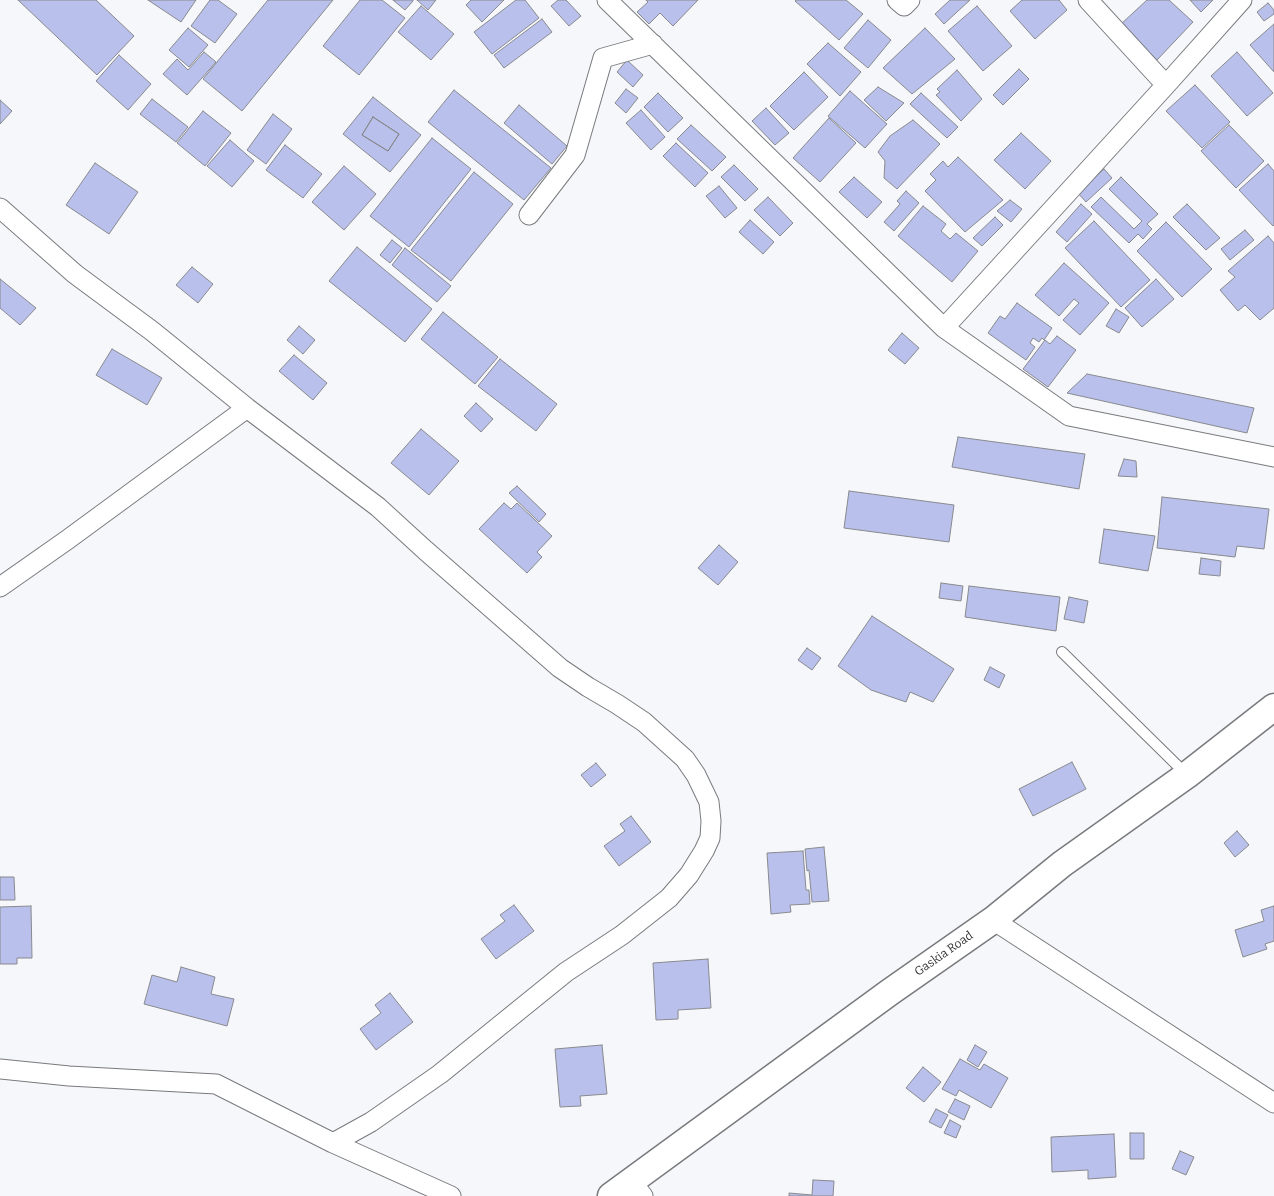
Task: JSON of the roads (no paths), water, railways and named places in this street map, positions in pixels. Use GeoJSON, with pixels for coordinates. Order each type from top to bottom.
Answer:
{"type":"FeatureCollection","features":[{"type":"Feature","properties":{"kind":"main road","name":"Gaskia Road"},"geometry":{"type":"LineString","coordinates":[[628,1191],[890,992],[993,920],[1062,864],[1187,775],[1274,707]]}},
{"type":"Feature","properties":{"kind":"street"},"geometry":{"type":"LineString","coordinates":[[607,0],[944,328],[1069,416],[1274,457]]}},
{"type":"Feature","properties":{"kind":"street"},"geometry":{"type":"LineString","coordinates":[[897,0],[904,6],[910,0]]}},
{"type":"Feature","properties":{"kind":"street"},"geometry":{"type":"LineString","coordinates":[[1088,0],[1166,85]]}},
{"type":"Feature","properties":{"kind":"street"},"geometry":{"type":"LineString","coordinates":[[944,328],[1242,0]]}},
{"type":"Feature","properties":{"kind":"street"},"geometry":{"type":"LineString","coordinates":[[529,215],[575,155],[603,58],[653,44]]}},
{"type":"Feature","properties":{"kind":"street"},"geometry":{"type":"LineString","coordinates":[[0,208],[75,274],[378,507],[560,668],[644,722],[668,742],[685,759],[696,775],[709,802],[710,838],[689,875],[669,898],[622,935],[566,972],[440,1074],[371,1122],[333,1143]]}},
{"type":"Feature","properties":{"kind":"street"},"geometry":{"type":"LineString","coordinates":[[0,587],[247,408]]}},
{"type":"Feature","properties":{"kind":"street"},"geometry":{"type":"LineString","coordinates":[[993,920],[1274,1103]]}},
{"type":"Feature","properties":{"kind":"street"},"geometry":{"type":"LineString","coordinates":[[0,1069],[69,1076],[216,1084],[333,1143],[451,1196]]}},
{"type":"Feature","properties":{"kind":"lane"},"geometry":{"type":"LineString","coordinates":[[1062,652],[1187,775]]}}]}
